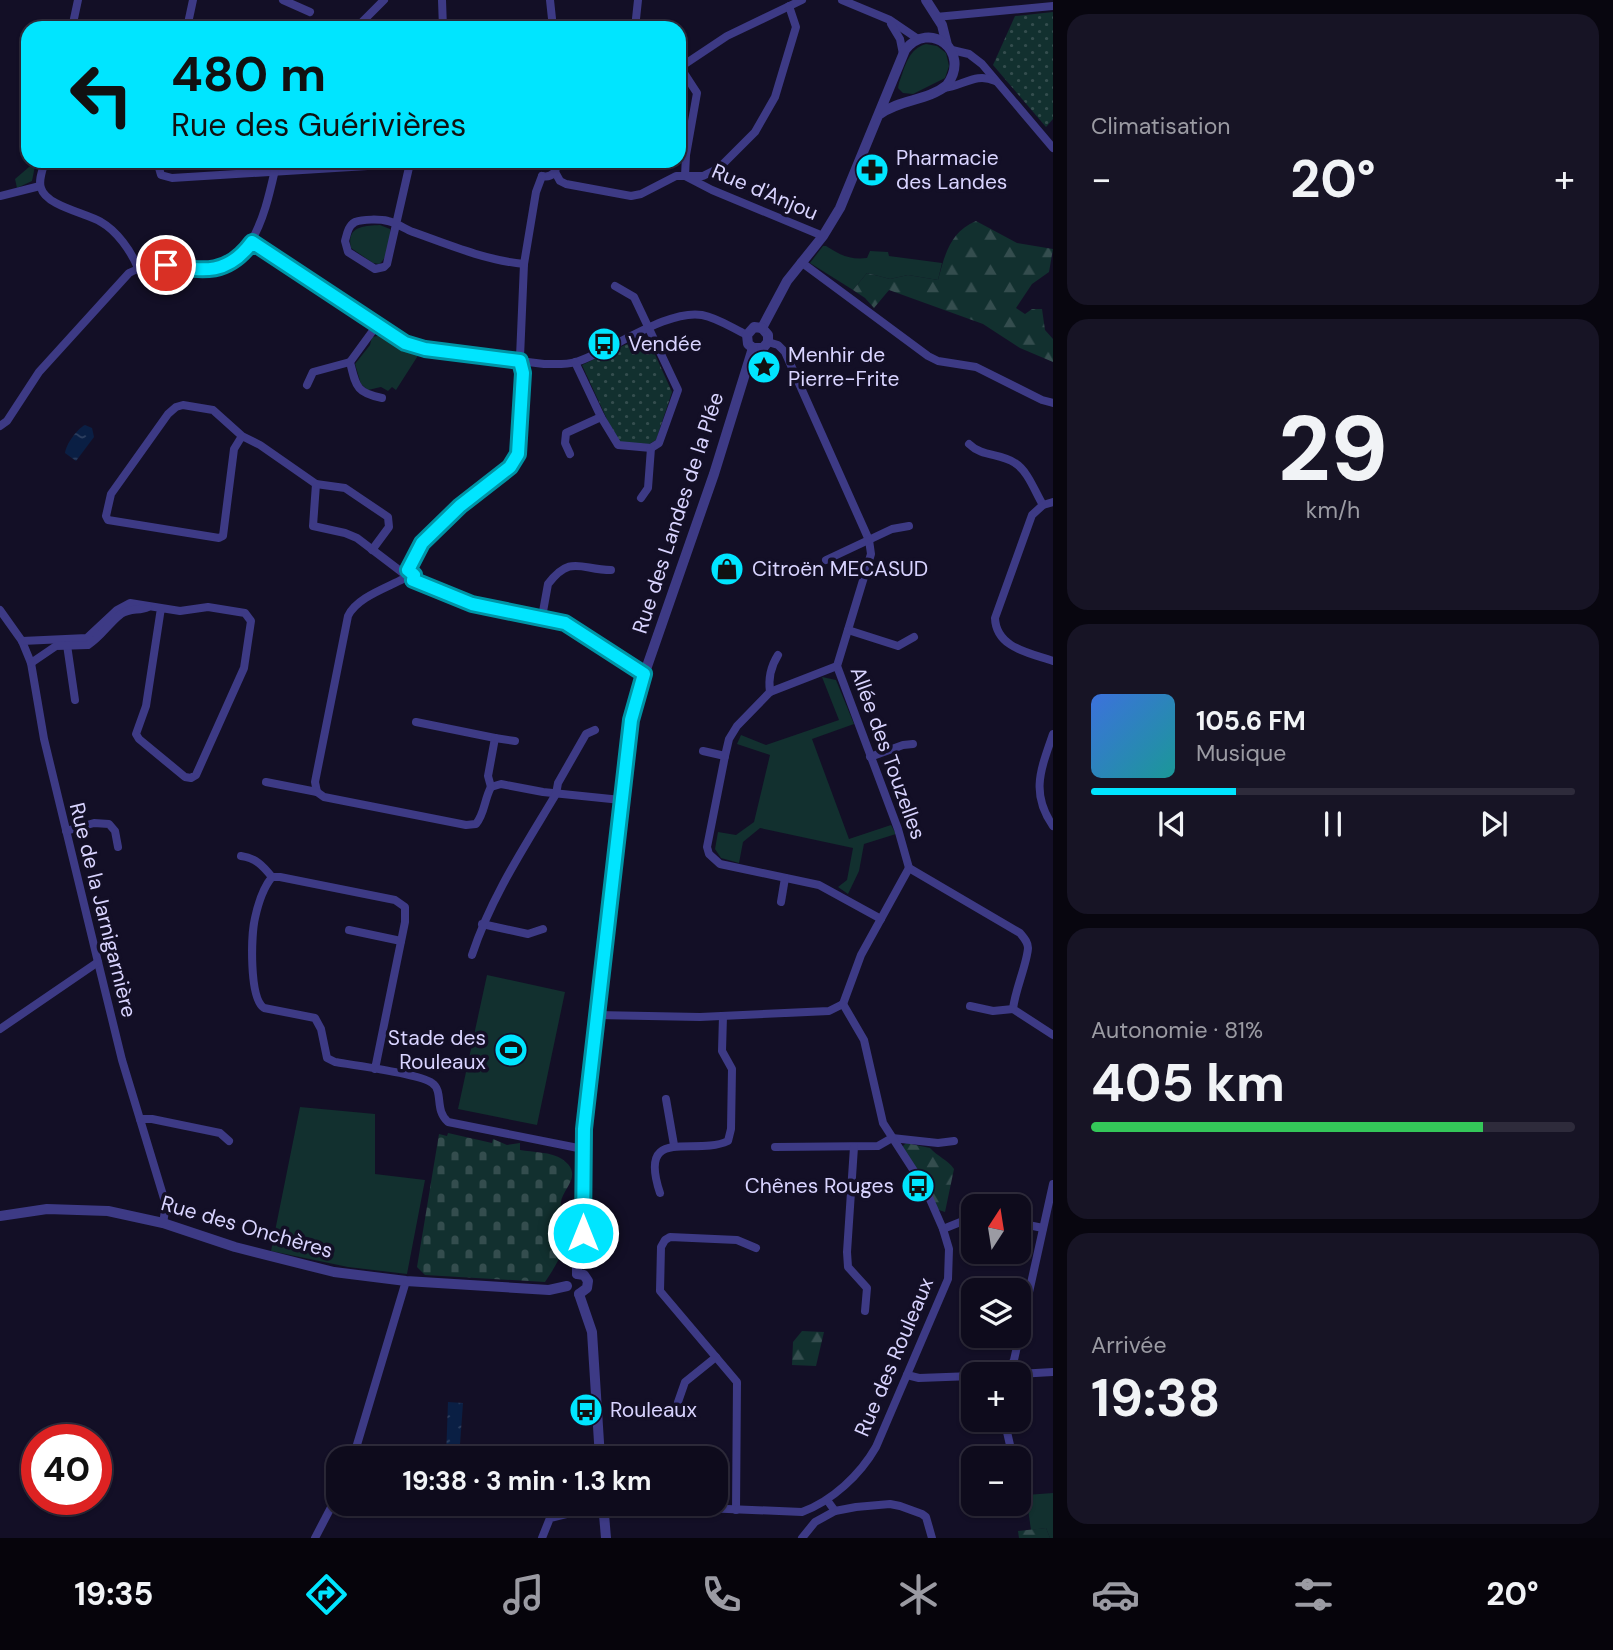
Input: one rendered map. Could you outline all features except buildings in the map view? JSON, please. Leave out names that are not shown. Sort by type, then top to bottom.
[{"type":"street","points":[[74,21],[78,0]]},
{"type":"street","points":[[188,21],[193,0]]},
{"type":"street","points":[[283,0],[310,12]]},
{"type":"street","points":[[363,21],[384,0]]},
{"type":"street","points":[[442,0],[443,21]]},
{"type":"street","points":[[550,0],[553,21]]},
{"type":"street","points":[[636,21],[638,0]]},
{"type":"street","points":[[686,63],[737,31],[802,0]]},
{"type":"street","points":[[842,0],[896,23],[923,38],[942,40],[950,47],[968,54],[982,64],[1053,148]]},
{"type":"street","points":[[926,0],[942,25],[956,67],[944,88]]},
{"type":"street","points":[[555,168],[560,181],[566,184],[623,196],[641,194],[666,179],[703,176],[719,168],[745,144],[763,120],[775,97],[796,25],[789,6]]},
{"type":"street","points":[[935,15],[1053,6]]},
{"type":"street","points":[[762,328],[776,299],[840,208],[903,55],[909,45],[923,38],[934,24],[935,15]]},
{"type":"street","points":[[884,18],[897,32],[903,55]]},
{"type":"street","points":[[968,54],[973,66],[970,80]]},
{"type":"street","name":"Rue d'Anjou","points":[[686,76],[697,93],[686,155]]},
{"type":"street","points":[[880,114],[890,106],[981,76],[995,81]]},
{"type":"street","points":[[890,88],[893,96],[907,101]]},
{"type":"street","points":[[44,168],[40,187],[45,196],[66,208],[104,223],[132,253],[138,268]]},
{"type":"street","points":[[159,168],[161,175],[172,178],[334,168]]},
{"type":"street","points":[[0,426],[7,421],[39,372],[118,282],[138,268],[158,265],[201,271],[211,270],[234,260],[252,242],[275,168]]},
{"type":"street","points":[[409,168],[396,224],[389,259],[387,264],[380,269],[371,267],[348,252],[345,246],[349,228],[359,221],[383,220],[396,224],[482,256],[524,264]]},
{"type":"street","points":[[537,168],[542,176],[548,177],[555,172]]},
{"type":"street","name":"Rue d'Anjou","points":[[685,168],[685,176],[712,190],[822,236]]},
{"type":"street","points":[[317,792],[315,782],[351,608],[405,574],[422,543],[460,506],[510,467],[518,454],[523,373],[520,361],[524,264],[536,192],[542,176]]},
{"type":"street","points":[[0,196],[40,187]]},
{"type":"street","points":[[252,242],[405,343],[425,349],[544,364],[575,362],[682,315],[702,315],[747,335]]},
{"type":"street","points":[[801,262],[928,356],[938,361],[976,367],[1053,403]]},
{"type":"street","points":[[575,362],[601,417],[618,445],[651,448],[659,443],[678,390],[634,297],[615,286]]},
{"type":"street","points":[[307,385],[313,372],[351,362],[377,325]]},
{"type":"street","points":[[754,327],[762,328],[768,335],[768,342],[763,348],[753,348],[746,341],[747,335],[754,327]]},
{"type":"street","points":[[768,342],[778,345],[785,352],[869,540]]},
{"type":"street","name":"Rue des Landes de la Plée","points":[[577,1273],[583,1233],[583,1149],[596,1015],[631,720],[753,348]]},
{"type":"street","points":[[351,362],[356,386],[368,396],[382,398]]},
{"type":"street","points":[[242,436],[234,449],[223,536],[219,538],[108,520],[106,516],[111,494],[167,414],[183,405],[213,410],[242,436],[260,445],[316,484],[345,488],[388,517],[389,527],[372,550]]},
{"type":"street","points":[[570,454],[565,443],[566,433],[601,417]]},
{"type":"street","points":[[970,444],[977,452],[1017,463],[1043,505]]},
{"type":"street","points":[[641,498],[648,488],[651,448]]},
{"type":"street","points":[[316,484],[313,526],[345,533],[405,574],[414,575],[413,580],[472,604],[565,623],[644,674]]},
{"type":"street","points":[[1053,502],[1036,509],[1028,521],[997,607],[995,623],[1004,642],[1053,661]]},
{"type":"street","points":[[826,560],[892,529],[909,526]]},
{"type":"street","name":"Allée des Touzelles","points":[[869,540],[871,554],[837,666],[898,829],[909,867],[1020,933],[1026,940],[1028,949],[1014,993],[1013,1009]]},
{"type":"street","points":[[542,617],[548,584],[570,565],[583,564],[593,570],[611,570]]},
{"type":"street","points":[[22,641],[87,638],[122,606],[136,603],[180,611],[208,607],[245,613],[251,621],[244,668],[196,775],[191,778],[185,777],[136,734],[146,706],[161,608]]},
{"type":"street","points":[[31,663],[56,646],[88,645],[127,611],[144,610],[148,607]]},
{"type":"street","name":"Rue de la Jarnigarnière","points":[[0,610],[22,641],[31,663],[44,739],[98,962],[166,1205],[163,1223]]},
{"type":"street","points":[[848,630],[898,646],[914,637]]},
{"type":"street","points":[[67,645],[75,699]]},
{"type":"street","points":[[770,692],[768,682],[772,663],[778,655]]},
{"type":"street","points":[[837,666],[770,692],[737,726],[724,755],[707,847],[709,854],[720,864],[819,885],[881,919]]},
{"type":"street","points":[[416,722],[515,741]]},
{"type":"street","points":[[472,955],[482,924],[496,895],[556,793],[558,783],[586,734],[596,730]]},
{"type":"street","points":[[1053,734],[1041,765],[1039,781],[1044,811],[1053,826]]},
{"type":"street","points":[[491,787],[488,776],[495,738]]},
{"type":"street","points":[[870,757],[913,744]]},
{"type":"street","points":[[703,751],[724,755]]},
{"type":"street","points":[[266,782],[317,792],[324,797],[466,825],[476,824],[483,815],[486,795],[491,787],[501,784],[621,800]]},
{"type":"street","points":[[66,831],[94,823],[109,824],[115,831],[118,847]]},
{"type":"street","points":[[241,856],[251,857],[272,877],[401,902],[406,913],[375,1069]]},
{"type":"street","points":[[596,1015],[723,1016],[829,1011],[843,1004],[861,955],[909,867]]},
{"type":"street","points":[[272,877],[254,920],[253,979],[255,997],[259,1004],[315,1018],[321,1029],[327,1058],[335,1062],[432,1083],[437,1090],[439,1112],[448,1122],[583,1149]]},
{"type":"street","points":[[781,902],[785,878]]},
{"type":"street","points":[[482,924],[528,934],[543,929]]},
{"type":"street","points":[[349,929],[401,941]]},
{"type":"street","points":[[0,1029],[98,962]]},
{"type":"street","name":"Rue des Rouleaux","points":[[728,1510],[802,1512],[827,1500],[867,1461],[948,1279],[949,1249],[943,1229],[925,1188],[883,1123],[864,1040],[843,1004]]},
{"type":"street","points":[[970,1006],[993,1011],[1013,1009],[1053,1035]]},
{"type":"street","points":[[660,1193],[654,1176],[656,1158],[661,1150],[674,1145],[716,1147],[728,1141],[731,1129],[732,1069],[722,1051],[723,1016]]},
{"type":"street","points":[[666,1100],[674,1145]]},
{"type":"street","points":[[140,1119],[220,1133],[229,1141]]},
{"type":"street","points":[[775,1147],[878,1146],[892,1138],[954,1142]]},
{"type":"street","points":[[854,1147],[846,1252],[848,1267],[867,1288],[865,1311]]},
{"type":"street","points":[[1013,1362],[1043,1227],[1050,1211],[1053,1184]]},
{"type":"street","name":"Rue des Onchères","points":[[0,1216],[47,1209],[108,1211],[163,1223],[213,1241],[303,1265],[357,1275],[406,1281],[549,1290],[568,1286]]},
{"type":"street","points":[[943,1229],[961,1222]]},
{"type":"street","points":[[1031,1225],[1043,1227]]},
{"type":"street","points":[[736,1510],[737,1382],[660,1291],[662,1247],[670,1237],[737,1240],[756,1248]]},
{"type":"street","points":[[577,1273],[584,1275],[588,1285],[586,1291],[579,1294],[572,1292],[568,1286],[569,1279],[577,1273]]},
{"type":"street","points":[[357,1446],[406,1281]]},
{"type":"street","points":[[579,1294],[592,1332],[599,1446]]},
{"type":"street","points":[[678,1402],[685,1382],[716,1357]]},
{"type":"street","points":[[1031,1373],[1053,1372]]},
{"type":"street","points":[[907,1375],[919,1378],[961,1376]]},
{"type":"street","points":[[827,1500],[835,1511]]},
{"type":"street","points":[[802,1538],[816,1522],[835,1511],[890,1504],[926,1517],[932,1538]]},
{"type":"street","points":[[315,1538],[326,1516]]},
{"type":"street","name":"Rue des Rouleaux","points":[[542,1538],[550,1518],[558,1516]]},
{"type":"street","points":[[604,1516],[606,1538]]},
{"type":"green space","points":[[1053,12],[1053,119],[1046,127],[993,65],[1015,16]]},
{"type":"green space","points":[[926,44],[937,46],[946,53],[949,66],[945,78],[913,94],[903,93],[898,88],[908,59],[915,50]]},
{"type":"green space","points":[[28,168],[35,168],[32,181],[17,188],[15,179]]},
{"type":"green space","points":[[976,221],[1017,243],[1053,249],[1049,272],[1032,284],[1016,308],[1025,314],[1032,309],[1042,309],[1045,330],[1053,339],[1053,362],[1020,348],[983,324],[889,290],[874,308],[853,290],[867,273],[890,279],[908,275],[938,280],[946,253],[954,238]]},
{"type":"green space","points":[[380,225],[390,229],[390,238],[387,253],[379,264],[373,263],[351,248],[350,241],[354,231]]},
{"type":"green space","points":[[823,246],[855,258],[867,258],[870,251],[888,252],[889,256],[942,263],[938,280],[908,275],[890,279],[867,273],[853,290],[810,263]]},
{"type":"green space","points":[[382,335],[419,354],[396,390],[392,387],[388,391],[381,387],[368,390],[361,384],[355,364],[370,345],[372,337]]},
{"type":"green space","points":[[642,337],[648,339],[672,392],[656,440],[649,444],[618,443],[582,365]]},
{"type":"green space","points":[[822,677],[836,680],[854,724],[812,739],[849,839],[891,825],[896,834],[864,844],[859,871],[848,894],[838,887],[847,880],[853,848],[760,828],[743,842],[739,863],[721,858],[715,849],[718,832],[736,835],[754,822],[770,755],[737,744],[741,735],[766,745],[839,720]]},
{"type":"green space","name":"Stade des Rouleaux","points":[[487,975],[565,992],[537,1125],[458,1109]]},
{"type":"green space","points":[[300,1107],[375,1114],[375,1174],[425,1180],[407,1274],[348,1267],[271,1251]]},
{"type":"green space","points":[[448,1133],[492,1143],[493,1139],[507,1145],[520,1143],[520,1150],[553,1155],[569,1165],[572,1176],[561,1205],[566,1223],[566,1239],[558,1261],[545,1282],[425,1275],[417,1267],[439,1134],[447,1136]]},
{"type":"green space","points":[[906,1143],[930,1148],[954,1169],[945,1212],[936,1209],[902,1147]]},
{"type":"green space","points":[[802,1331],[824,1332],[816,1366],[792,1365],[793,1342]]},
{"type":"green space","points":[[1053,1493],[1053,1538],[1050,1538],[1046,1528],[1031,1530],[1031,1495]]},
{"type":"green space","points":[[1046,1528],[1050,1538],[1019,1538],[1018,1531]]},
{"type":"water","points":[[85,425],[92,428],[94,437],[76,461],[65,453],[66,449],[75,433]]},
{"type":"water","points":[[448,1402],[463,1403],[460,1446],[446,1446]]},
{"type":"place","name":"Pharmacie des Landes","points":[[872,170]]},
{"type":"place","name":"Vendée","points":[[604,344]]},
{"type":"place","name":"Menhir de Pierre-Frite","points":[[764,367]]},
{"type":"place","name":"Citroën MECASUD","points":[[727,569]]},
{"type":"place","name":"Stade des Rouleaux","points":[[511,1050]]},
{"type":"place","name":"Chênes Rouges","points":[[918,1186]]},
{"type":"place","name":"Rouleaux","points":[[586,1410]]},
{"type":"route","points":[[166,265],[187,270],[211,270],[234,260],[252,242],[405,343],[425,349],[520,361],[523,373],[518,454],[510,467],[460,506],[422,543],[408,570],[414,575],[413,580],[459,600],[565,623],[644,674],[636,698],[626,753],[596,1015],[583,1143],[583,1233]]}]
